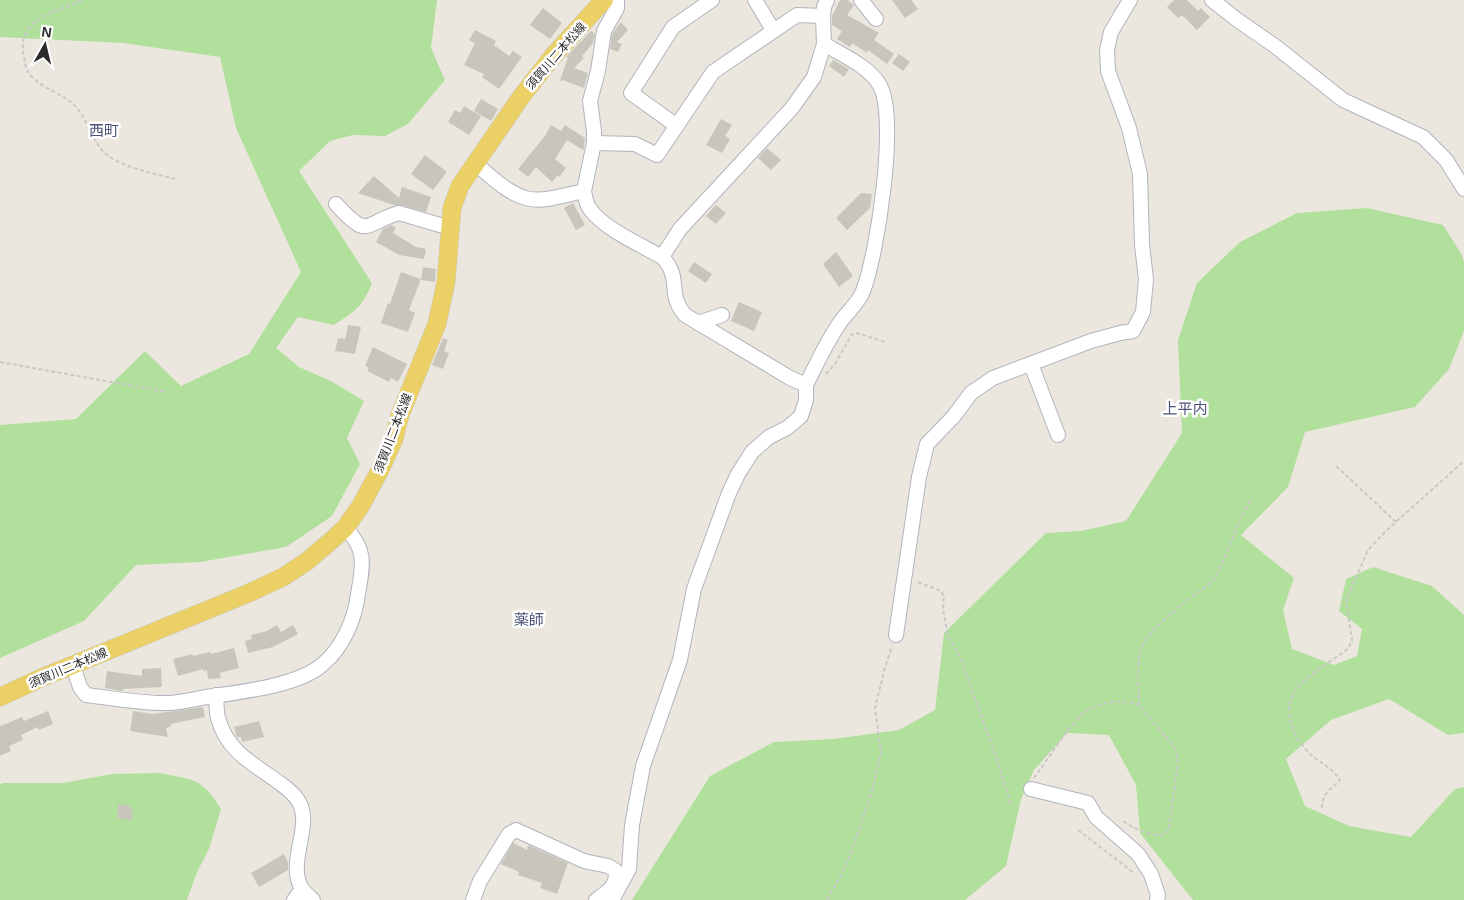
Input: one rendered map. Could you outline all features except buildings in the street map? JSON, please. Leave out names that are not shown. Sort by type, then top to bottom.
[{"type":"main road","name":"須賀川二本松線","points":[[2,694],[249,593],[283,577],[306,562],[344,528],[360,507],[394,439],[400,416],[437,324],[446,282],[454,200],[460,186],[521,97],[554,56],[604,0]]},
{"type":"street","points":[[617,0],[617,8],[604,30],[598,71],[590,101],[594,143],[584,191],[589,208],[612,228],[662,257],[670,265],[674,276],[674,296],[678,308],[685,315],[790,378],[806,385]]},
{"type":"street","points":[[755,0],[773,30]]},
{"type":"street","points":[[662,257],[680,229],[792,108],[814,78],[824,44],[823,16],[827,0]]},
{"type":"street","points":[[861,0],[876,19]]},
{"type":"street","points":[[896,635],[919,477],[927,444],[954,416],[971,393],[993,378],[1091,341],[1133,331],[1143,312],[1146,278],[1142,245],[1140,174],[1129,128],[1108,71],[1106,50],[1111,32],[1130,0]]},
{"type":"street","points":[[1212,0],[1275,46],[1343,100],[1423,137],[1446,160],[1464,189]]},
{"type":"street","points":[[677,126],[631,94],[673,27],[701,2]]},
{"type":"street","points":[[594,143],[635,144],[657,155],[713,72],[797,15],[823,16]]},
{"type":"street","points":[[612,900],[629,869],[632,825],[643,766],[680,660],[694,589],[729,493],[752,452],[769,436],[787,428],[801,416],[806,400],[806,385],[839,324],[863,293],[871,266],[887,169],[885,105],[879,84],[866,70],[824,44]]},
{"type":"street","points":[[475,164],[503,186],[530,199],[542,199],[584,191]]},
{"type":"street","points":[[336,204],[349,218],[360,226],[367,227],[399,213],[450,228]]},
{"type":"street","points":[[698,324],[722,315]]},
{"type":"street","points":[[1030,364],[1058,435]]},
{"type":"street","points":[[72,666],[80,687],[86,695],[170,703],[252,690],[282,683],[306,674],[323,665],[338,647],[353,618],[361,574],[362,552],[354,537],[344,528]]},
{"type":"street","points":[[216,695],[218,718],[232,748],[287,789],[298,800],[302,808],[297,869],[302,889],[313,900]]},
{"type":"street","points":[[1031,789],[1088,804],[1096,817],[1138,854],[1151,874],[1158,895],[1157,900]]},
{"type":"street","points":[[473,900],[480,881],[499,850],[509,834],[516,830],[584,861],[608,866],[616,870],[617,879],[611,889],[596,900]]},
{"type":"street","points":[[466,900],[473,873]]},
{"type":"street","points":[[294,900],[302,889]]},
{"type":"path","points":[[82,0],[47,14],[32,23],[25,37],[22,49],[27,72],[38,82],[76,107],[102,151],[127,167],[175,178]]},
{"type":"path","points":[[806,385],[820,383],[835,364],[852,334],[857,333],[885,342]]},
{"type":"path","points":[[0,362],[167,392]]},
{"type":"path","points":[[1322,808],[1322,799],[1340,780],[1336,773],[1308,752],[1294,732],[1290,719],[1290,698],[1299,686],[1348,649],[1352,640],[1346,601],[1368,550],[1464,461]]},
{"type":"path","points":[[1336,466],[1396,522]]},
{"type":"path","points":[[1139,705],[1139,662],[1142,648],[1154,630],[1187,601],[1207,587],[1216,575],[1243,511],[1252,498]]},
{"type":"path","points":[[905,578],[941,591],[944,596],[943,609],[948,636],[961,659],[1011,805]]},
{"type":"path","points":[[827,900],[852,850],[874,788],[881,752],[875,708],[884,671],[896,635]]},
{"type":"path","points":[[1031,789],[1029,787],[1030,783],[1079,716],[1112,701],[1132,702],[1139,705],[1175,748],[1178,760],[1169,830],[1166,834],[1159,836],[1135,829],[1114,816]]},
{"type":"path","points":[[1078,830],[1136,874]]},
{"type":"green space","points":[[0,0],[437,0],[431,48],[445,80],[408,124],[385,136],[353,135],[330,141],[299,171],[372,283],[361,304],[334,325],[298,317],[276,348],[299,367],[331,381],[364,401],[347,438],[360,464],[332,516],[286,547],[200,562],[136,565],[84,621],[0,658],[0,425],[76,419],[145,351],[181,386],[249,354],[301,272],[236,128],[220,57],[123,43],[0,37]]},
{"type":"green space","points":[[1367,208],[1443,225],[1462,255],[1464,263],[1464,331],[1449,369],[1415,407],[1305,432],[1288,487],[1241,535],[1294,578],[1283,610],[1292,649],[1334,665],[1357,656],[1362,629],[1339,611],[1346,579],[1373,567],[1432,586],[1464,615],[1464,733],[1448,735],[1389,699],[1331,720],[1286,759],[1305,806],[1349,826],[1411,837],[1455,789],[1464,787],[1464,900],[1193,900],[1140,833],[1136,785],[1109,735],[1067,733],[1034,770],[1021,799],[1006,866],[965,900],[632,900],[710,776],[774,742],[834,739],[899,730],[935,710],[944,633],[1046,533],[1081,531],[1126,521],[1182,433],[1178,340],[1197,283],[1240,242],[1297,213]]},
{"type":"green space","points":[[159,773],[189,779],[202,785],[221,809],[209,849],[197,872],[187,900],[0,900],[0,785],[3,783],[63,783],[112,774]]},
{"type":"district","name":"西町","points":[[104,131]]},
{"type":"district","name":"上平内","points":[[1185,409]]},
{"type":"district","name":"薬師","points":[[529,620]]}]
